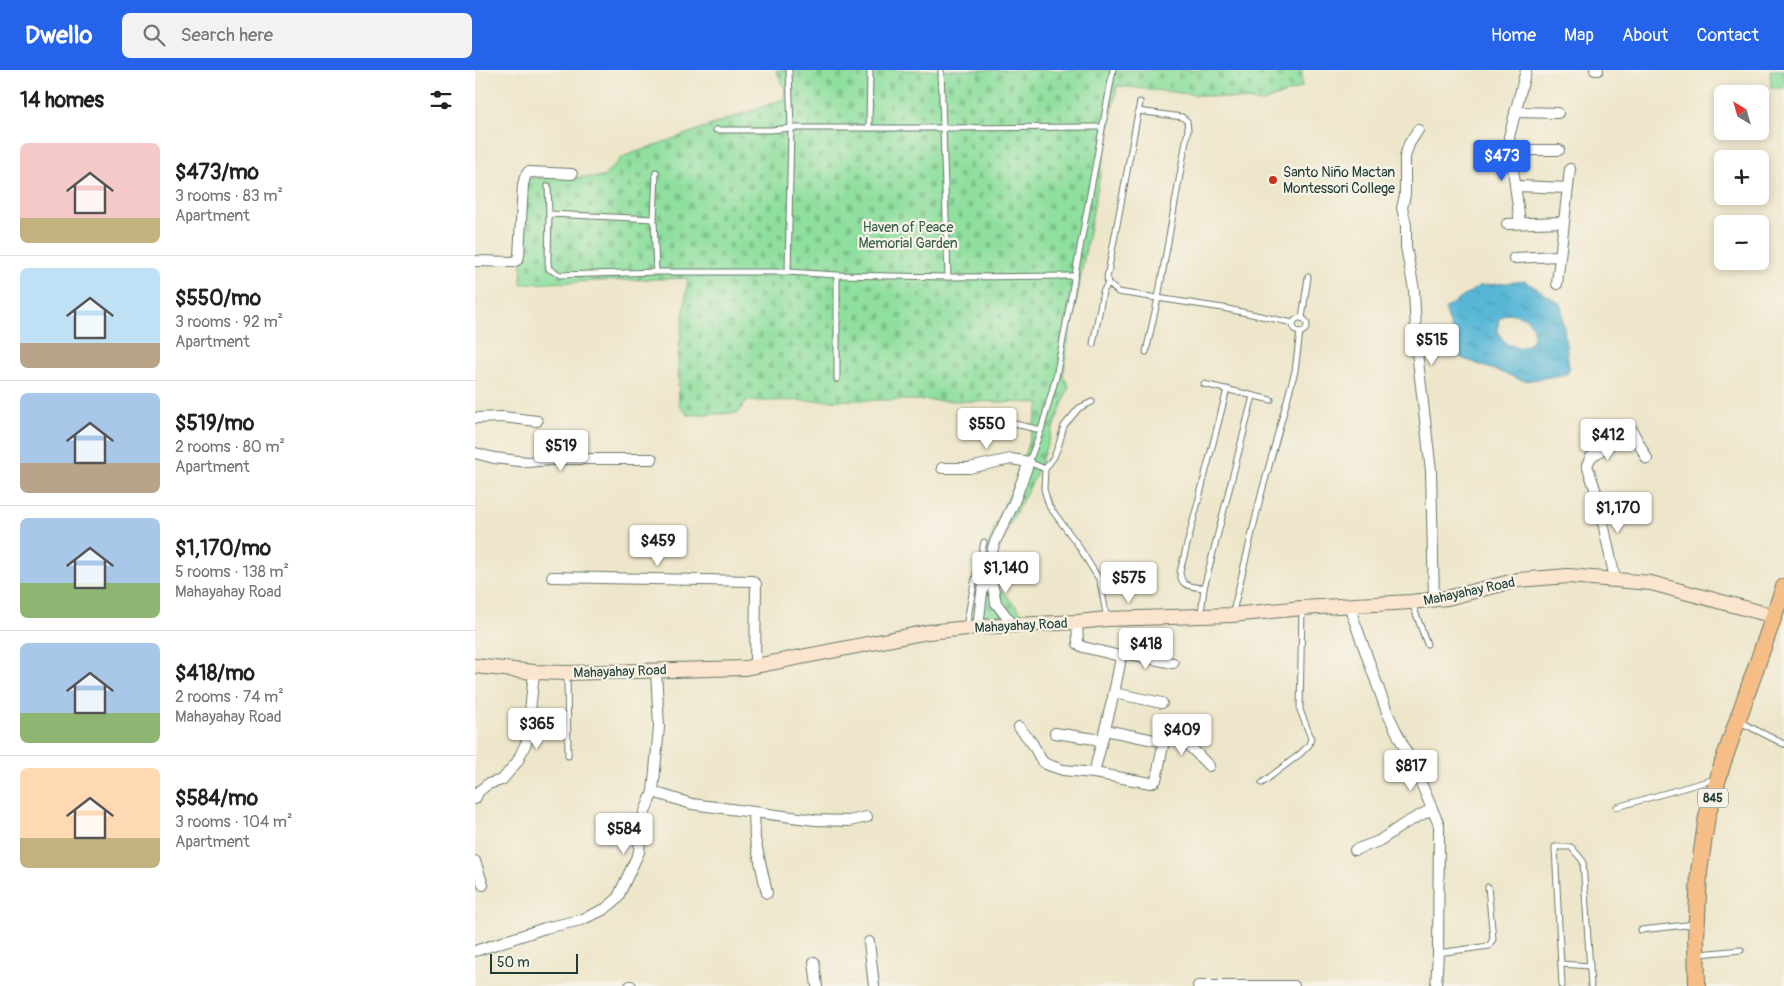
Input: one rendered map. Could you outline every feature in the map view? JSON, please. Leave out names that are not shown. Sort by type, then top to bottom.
[{"type":"main road","name":"845","points":[[1697,986],[1699,872],[1707,816],[1737,720],[1777,619],[1784,587]]},
{"type":"street","points":[[1520,223],[1509,137],[1526,70]]},
{"type":"street","points":[[1515,112],[1558,113]]},
{"type":"street","points":[[1418,130],[1409,144],[1405,157],[1405,195],[1402,208],[1406,225],[1406,247],[1414,290],[1417,352],[1431,471],[1434,599]]},
{"type":"street","points":[[1511,150],[1559,150]]},
{"type":"street","points":[[1557,284],[1570,169]]},
{"type":"street","points":[[475,261],[513,262],[517,260],[519,256],[523,186],[525,177],[529,172],[572,174]]},
{"type":"street","points":[[1515,186],[1568,188]]},
{"type":"street","points":[[1507,224],[1564,222]]},
{"type":"street","points":[[1514,258],[1560,256]]},
{"type":"street","points":[[475,418],[503,417],[537,421]]},
{"type":"street","points":[[1615,579],[1597,495],[1587,465],[1591,457],[1632,430],[1647,458]]},
{"type":"street","points":[[475,453],[494,458],[528,462],[560,459],[651,459]]},
{"type":"street","points":[[942,468],[969,468],[1011,458],[1029,462],[1013,505],[994,544],[972,627]]},
{"type":"street","points":[[989,566],[996,603],[1013,625]]},
{"type":"street","name":"Mahayahay Road","points":[[475,666],[534,672],[755,667],[928,632],[972,627],[1107,619],[1201,617],[1302,608],[1411,602],[1434,599],[1518,580],[1568,576],[1651,583],[1777,619]]},
{"type":"street","points":[[552,577],[752,581],[755,584],[755,667]]},
{"type":"street","points":[[1349,606],[1387,712],[1439,826],[1439,953],[1436,986]]},
{"type":"street","points":[[1077,622],[1080,646],[1119,656],[1129,654],[1173,663]]},
{"type":"street","points":[[1094,773],[1114,693],[1120,663],[1119,656]]},
{"type":"street","points":[[475,951],[545,928],[581,920],[612,904],[617,898],[639,852],[642,819],[653,792],[659,727],[656,670]]},
{"type":"street","points":[[475,799],[479,791],[488,784],[502,780],[521,755],[527,741],[530,726],[534,672]]},
{"type":"street","points":[[1114,693],[1162,703]]},
{"type":"street","points":[[1019,726],[1032,743],[1042,761],[1063,770],[1094,773],[1151,783],[1156,780],[1166,731],[1172,728],[1209,766]]},
{"type":"street","points":[[1055,733],[1104,735],[1164,742]]},
{"type":"street","points":[[653,792],[691,804],[839,822],[867,816]]},
{"type":"street","points":[[1355,850],[1379,841],[1404,824],[1432,809]]},
{"type":"street","points":[[754,812],[755,839],[767,893]]},
{"type":"street","points":[[475,861],[483,885]]},
{"type":"street","points":[[869,942],[874,986]]},
{"type":"street","points":[[814,962],[817,986]]},
{"type":"street","points":[[1199,986],[1294,986]]},
{"type":"lane","points":[[788,272],[791,128],[789,70]]},
{"type":"lane","points":[[869,128],[870,70]]},
{"type":"lane","points":[[941,70],[948,277]]},
{"type":"lane","points":[[1045,469],[1029,462],[1041,430],[1056,377],[1113,70]]},
{"type":"lane","points":[[1093,344],[1103,292],[1108,283],[1107,278],[1140,102]]},
{"type":"lane","points":[[1138,111],[1182,117],[1187,122],[1188,130],[1147,352]]},
{"type":"lane","points":[[716,130],[1101,127]]},
{"type":"lane","points":[[656,172],[654,218],[656,272]]},
{"type":"lane","points":[[548,186],[548,262],[549,269],[560,275],[656,272],[788,272],[948,277],[1074,276]]},
{"type":"lane","points":[[549,214],[654,218]]},
{"type":"lane","points":[[837,275],[837,379]]},
{"type":"lane","points":[[1302,318],[1308,277]]},
{"type":"lane","points":[[1108,283],[1118,292],[1223,308],[1293,323]]},
{"type":"lane","points":[[1293,323],[1296,319],[1302,318],[1307,321],[1307,327],[1300,332]]},
{"type":"lane","points":[[1293,323],[1293,328],[1300,332]]},
{"type":"lane","points":[[1232,615],[1261,495],[1295,371],[1300,332]]},
{"type":"lane","points":[[1205,384],[1271,400]]},
{"type":"lane","points":[[1204,588],[1189,586],[1183,583],[1180,579],[1180,572],[1227,389]]},
{"type":"lane","points":[[1201,617],[1204,588],[1253,396]]},
{"type":"lane","points":[[1091,402],[1079,408],[1064,426],[1056,451],[1045,469],[1044,489],[1049,506],[1100,581],[1107,619]]},
{"type":"lane","points":[[983,423],[1015,424],[1041,430]]},
{"type":"lane","points":[[972,627],[974,583],[984,542]]},
{"type":"lane","points":[[1411,602],[1427,644]]},
{"type":"lane","points":[[1262,782],[1301,754],[1309,745],[1311,738],[1300,710],[1302,608]]},
{"type":"lane","points":[[567,672],[568,756]]},
{"type":"lane","points":[[1737,720],[1784,744]]},
{"type":"lane","points":[[1617,807],[1718,778]]},
{"type":"lane","points":[[1562,986],[1555,847],[1571,847],[1583,861],[1591,986]]},
{"type":"lane","points":[[1439,953],[1489,946],[1493,939],[1488,887]]},
{"type":"lane","points":[[1641,930],[1697,924]]},
{"type":"lane","points":[[1697,955],[1741,950]]},
{"type":"lane","points":[[1561,964],[1590,966]]},
{"type":"green space","name":"Haven of Peace Memorial Garden","points":[[776,70],[1302,70],[1302,87],[1263,102],[1117,86],[1067,348],[1063,376],[1069,386],[1035,477],[994,554],[999,588],[1026,617],[972,621],[981,567],[994,529],[1019,474],[1040,403],[911,400],[746,401],[738,413],[688,415],[679,406],[678,357],[688,278],[521,284],[522,260],[525,260],[527,178],[603,177],[622,157],[784,99],[786,91]]},
{"type":"green space","points":[[1770,70],[1784,70],[1784,88],[1771,88]]},
{"type":"water","points":[[1525,281],[1561,304],[1569,369],[1567,374],[1525,381],[1461,358],[1445,309],[1479,286]],"holes":[[[1508,313],[1524,317],[1531,324],[1533,338],[1527,345],[1518,347],[1506,344],[1497,331],[1499,319]]]},
{"type":"place","name":"Santo Niño Mactan Montessori College","points":[[1273,180]]}]
